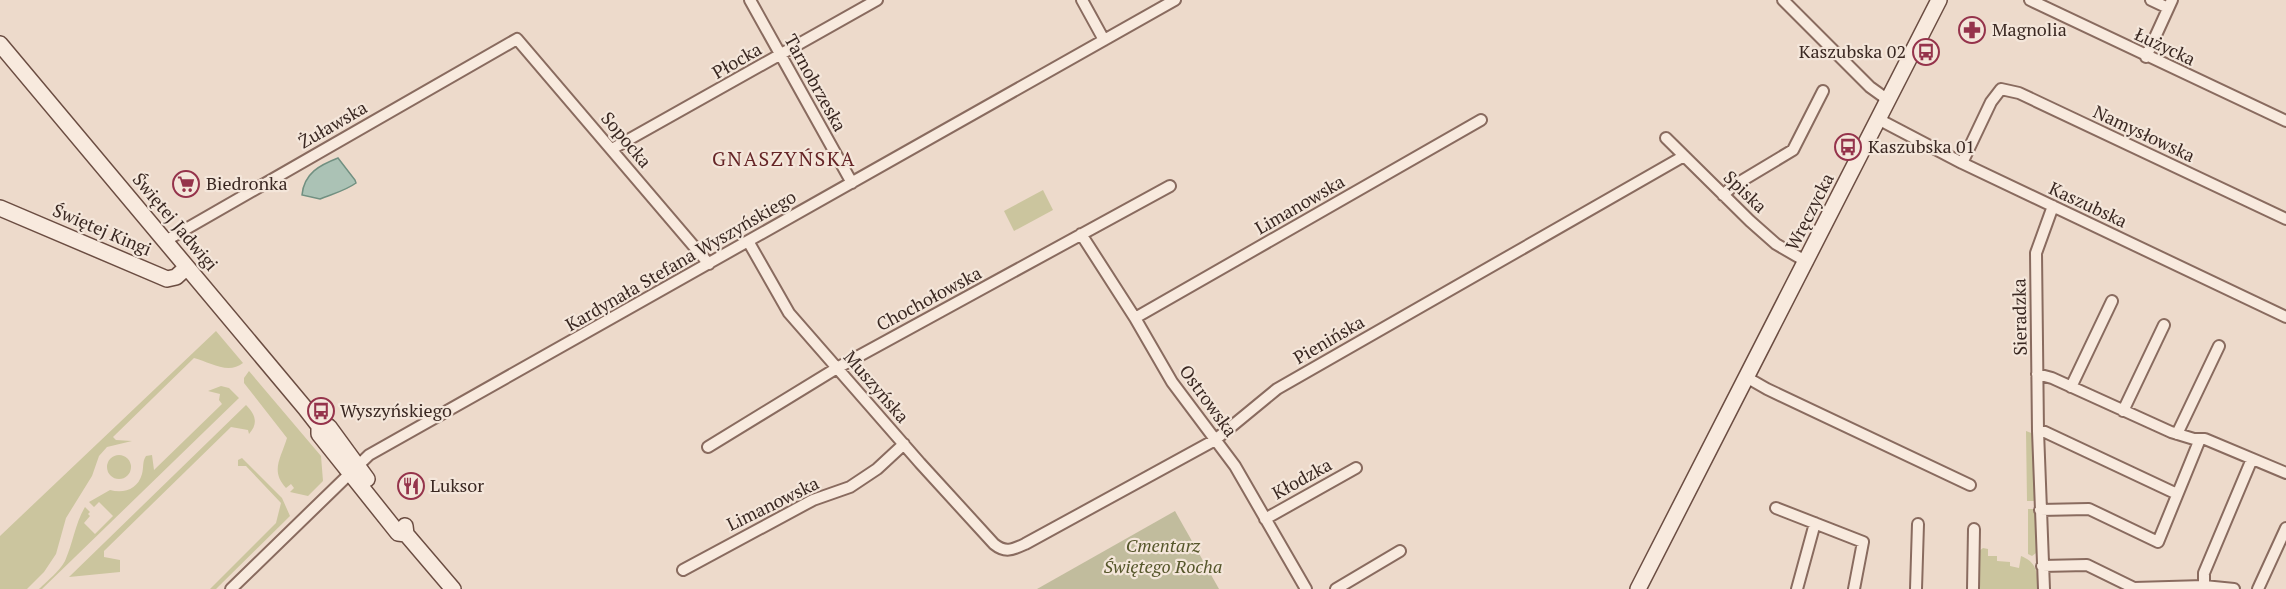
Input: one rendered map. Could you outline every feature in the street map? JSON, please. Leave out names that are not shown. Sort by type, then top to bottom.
[{"type":"main road","name":"Wręczycka","points":[[1638,589],[1939,0]]},
{"type":"main road","name":"Świętej Jadwigi","points":[[0,44],[319,426],[319,434],[353,469],[398,532],[406,534],[453,589]]},
{"type":"main road","name":"Świętej Kingi","points":[[0,208],[167,279],[176,277],[188,267]]},
{"type":"street","name":"Tarnobrzeska","points":[[750,0],[852,183]]},
{"type":"street","name":"Płocka","points":[[612,149],[780,55],[863,3],[877,0]]},
{"type":"street","points":[[1082,0],[1104,40]]},
{"type":"street","name":"Kardynała Stefana Wyszyńskiego","points":[[231,589],[369,455],[1175,0]]},
{"type":"street","points":[[1783,0],[1870,87],[1888,100]]},
{"type":"street","name":"Łużycka","points":[[2030,0],[2146,57],[2286,121]]},
{"type":"street","points":[[2146,57],[2170,4],[2151,0]]},
{"type":"street","name":"Sopocka","points":[[517,39],[709,264]]},
{"type":"street","name":"Żuławska","points":[[165,241],[517,39]]},
{"type":"street","name":"Namysłowska","points":[[1962,163],[1991,102],[2001,89],[2019,93],[2286,219]]},
{"type":"street","points":[[1723,195],[1733,186],[1793,150],[1823,91]]},
{"type":"street","name":"Limanowska","points":[[1135,318],[1481,120]]},
{"type":"street","name":"Kaszubska","points":[[1878,120],[1962,163],[2286,317]]},
{"type":"street","name":"Spiska","points":[[1666,138],[1776,244],[1807,262]]},
{"type":"street","name":"Pienińska","points":[[994,544],[1008,551],[1024,544],[1215,440],[1277,389],[1684,156]]},
{"type":"street","name":"Chochołowska","points":[[708,447],[837,369],[1170,186]]},
{"type":"street","name":"Sieradzka","points":[[2044,589],[2038,431],[2036,253],[2053,206]]},
{"type":"street","name":"Ostrowska","points":[[1081,234],[1135,318],[1172,382],[1235,466],[1306,589]]},
{"type":"street","name":"Muszyńska","points":[[748,241],[789,313],[994,544]]},
{"type":"street","points":[[2071,387],[2112,301]]},
{"type":"street","points":[[2123,411],[2164,325]]},
{"type":"street","points":[[2177,434],[2219,346]]},
{"type":"street","points":[[2037,374],[2177,434],[2200,439],[2286,473]]},
{"type":"street","points":[[1746,377],[1970,485]]},
{"type":"street","points":[[2038,431],[2045,432],[2177,494]]},
{"type":"street","points":[[2040,510],[2089,509],[2158,542],[2200,439]]},
{"type":"street","name":"Limanowska","points":[[683,570],[813,500],[850,488],[877,469],[904,444]]},
{"type":"street","points":[[2204,586],[2204,573],[2252,459]]},
{"type":"street","name":"Kłodzka","points":[[1266,519],[1356,468]]},
{"type":"street","points":[[1776,508],[1863,542],[1854,589]]},
{"type":"street","points":[[1797,589],[1815,523]]},
{"type":"street","points":[[1916,589],[1918,524]]},
{"type":"street","points":[[1973,589],[1974,529]]},
{"type":"street","points":[[2258,589],[2285,531]]},
{"type":"street","points":[[1336,589],[1400,551]]},
{"type":"street","points":[[2042,566],[2087,565],[2134,588],[2204,586],[2234,589]]},
{"type":"shaded area","points":[[338,158],[356,183],[320,199],[302,195],[303,187],[310,175],[319,167]]},
{"type":"shaded area","points":[[1043,190],[1053,210],[1014,231],[1004,211]]},
{"type":"shaded area","points":[[216,331],[243,363],[225,368],[194,358],[113,437],[116,440],[132,441],[107,447],[99,456],[92,476],[66,518],[56,554],[44,572],[27,589],[0,589],[0,536]]},
{"type":"shaded area","points":[[249,371],[321,456],[323,481],[308,496],[290,492],[294,488],[291,484],[286,488],[281,482],[278,464],[287,438],[244,383],[244,378]]},
{"type":"shaded area","points":[[221,386],[229,388],[239,398],[42,589],[39,589],[65,561],[85,507],[90,512],[88,514],[90,516],[84,523],[95,534],[113,516],[99,502],[94,507],[89,502],[110,490],[125,491],[134,487],[140,479],[146,456],[152,455],[154,470],[222,404],[219,400],[220,394],[208,391]]},
{"type":"shaded area","points":[[246,405],[255,419],[249,434],[248,430],[231,427],[104,551],[104,557],[120,560],[120,572],[69,577]]},
{"type":"shaded area","points":[[2026,431],[2034,434],[2035,501],[2027,501]]},
{"type":"shaded area","points":[[119,455],[127,459],[131,467],[127,475],[119,479],[111,475],[107,467],[111,459]]},
{"type":"shaded area","points":[[242,458],[282,498],[290,516],[216,589],[210,589],[276,523],[281,503],[246,466],[238,466],[238,460]]},
{"type":"shaded area","points":[[2028,509],[2035,509],[2036,553],[2032,556],[2028,554]]},
{"type":"shaded area","points":[[1983,548],[1988,549],[1988,556],[1997,556],[1997,561],[2010,562],[2010,566],[2019,568],[2021,556],[2027,559],[2034,565],[2038,589],[1976,589],[1978,552]]},
{"type":"green space","name":"Cmentarz Świętego Rocha","points":[[1175,511],[1219,589],[1037,589]]},
{"type":"place","name":"Magnolia","points":[[1972,30]]},
{"type":"place","name":"Kaszubska 02","points":[[1926,52]]},
{"type":"place","name":"Kaszubska 01","points":[[1848,147]]},
{"type":"place","name":"Biedronka","points":[[186,184]]},
{"type":"place","name":"Wyszyńskiego","points":[[321,411]]},
{"type":"place","name":"Luksor","points":[[411,486]]},
{"type":"district","name":"GNASZYŃSKA","points":[[784,159]]}]
